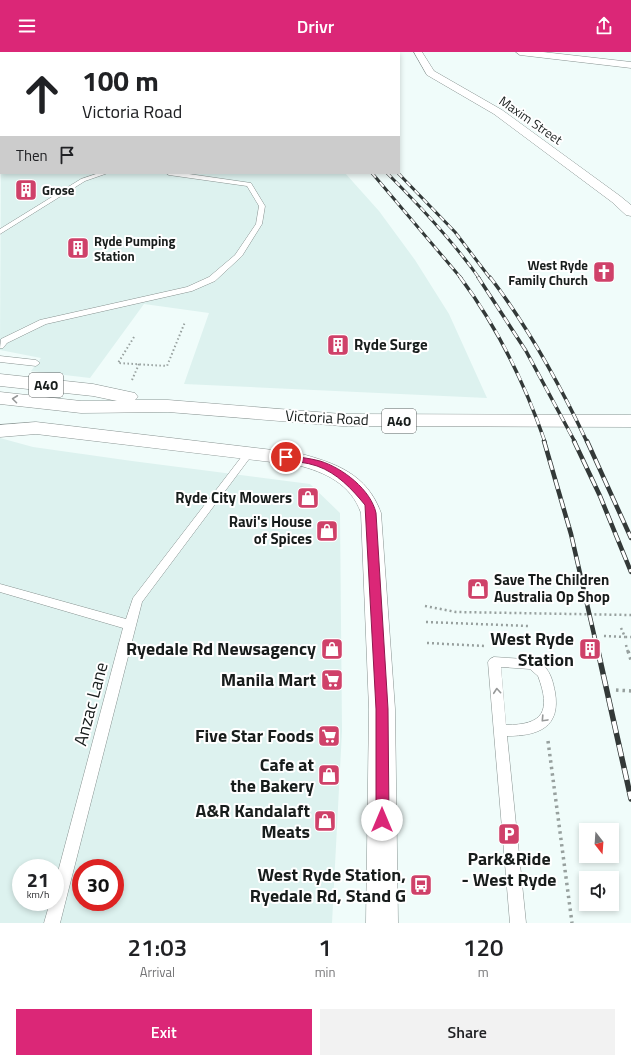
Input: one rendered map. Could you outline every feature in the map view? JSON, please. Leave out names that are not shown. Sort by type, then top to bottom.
[{"type":"highway","name":"Victoria Road","points":[[0,380],[93,390],[168,406]]},
{"type":"highway","name":"Victoria Road","points":[[0,398],[81,407],[168,406],[342,420],[631,421]]},
{"type":"street","name":"Maxim Street","points":[[417,52],[430,73],[498,112],[616,198],[631,212]]},
{"type":"street","points":[[520,52],[631,65]]},
{"type":"street","points":[[0,431],[36,428],[298,459],[318,464],[332,470],[343,477],[364,496],[369,504],[371,513],[382,709],[382,923]]},
{"type":"lane","points":[[0,232],[83,180],[102,174]]},
{"type":"lane","points":[[1,342],[43,322],[189,290],[212,279],[229,266],[238,256],[259,224],[262,206],[249,184],[176,174]]},
{"type":"lane","points":[[0,359],[36,363]]},
{"type":"lane","name":"Anzac Lane","points":[[52,923],[137,601],[250,453]]},
{"type":"lane","points":[[0,588],[130,625]]},
{"type":"lane","points":[[500,730],[514,731],[531,728],[544,722],[550,713],[546,680],[541,670],[532,665],[494,662],[500,730],[518,923]]},
{"type":"path","points":[[134,337],[118,363],[167,366],[185,322]]},
{"type":"path","points":[[132,379],[140,364]]},
{"type":"path","points":[[424,606],[456,612],[631,615]]},
{"type":"path","points":[[426,622],[529,626]]},
{"type":"path","points":[[621,628],[625,636]]},
{"type":"path","points":[[604,636],[631,637]]},
{"type":"path","points":[[626,645],[631,660]]},
{"type":"path","points":[[616,690],[631,691]]},
{"type":"shaded area","points":[[1,174],[346,174],[379,211],[415,260],[449,314],[487,398],[184,384],[209,313],[144,304],[90,378],[31,371],[41,358],[0,350]]},
{"type":"shaded area","points":[[0,438],[33,447],[310,484],[340,513],[342,731],[332,923],[0,923]]},
{"type":"railway","points":[[373,174],[461,278]]},
{"type":"railway","points":[[388,174],[412,198],[458,250],[479,278]]},
{"type":"railway","points":[[399,174],[455,232],[490,278]]},
{"type":"railway","points":[[460,277],[474,296],[509,356],[519,376],[545,442]]},
{"type":"railway","points":[[478,277],[526,351],[575,442]]},
{"type":"railway","points":[[490,277],[543,357],[587,442]]},
{"type":"railway","points":[[544,441],[571,534],[598,652]]},
{"type":"railway","points":[[574,441],[600,496],[631,572]]},
{"type":"railway","points":[[587,441],[631,538]]},
{"type":"railway","points":[[598,651],[631,799]]},
{"type":"place","name":"Grose","points":[[26,190]]},
{"type":"place","name":"Ryde Pumping Station","points":[[78,248]]},
{"type":"place","name":"West Ryde Family Church","points":[[604,272]]},
{"type":"place","name":"Ryde Surge","points":[[338,345]]},
{"type":"place","name":"Ryde City Mowers","points":[[308,498]]},
{"type":"place","name":"Ravi's House of Spices","points":[[327,531]]},
{"type":"place","name":"Save The Children Australia Op Shop","points":[[478,589]]},
{"type":"place","name":"Ryedale Rd Newsagency","points":[[332,649]]},
{"type":"place","name":"West Ryde Station","points":[[590,649]]},
{"type":"place","name":"Manila Mart","points":[[332,680]]},
{"type":"place","name":"Five Star Foods","points":[[329,736]]},
{"type":"place","name":"Cafe at the Bakery","points":[[329,775]]},
{"type":"place","name":"A&R Kandalaft Meats","points":[[325,821]]},
{"type":"place","name":"Park&Ride - West Ryde","points":[[509,834]]},
{"type":"place","name":"West Ryde Station, Ryedale Rd, Stand G","points":[[421,885]]},
{"type":"route","points":[[286,457],[318,464],[332,470],[356,488],[369,504],[371,513],[382,709],[382,820]]}]
